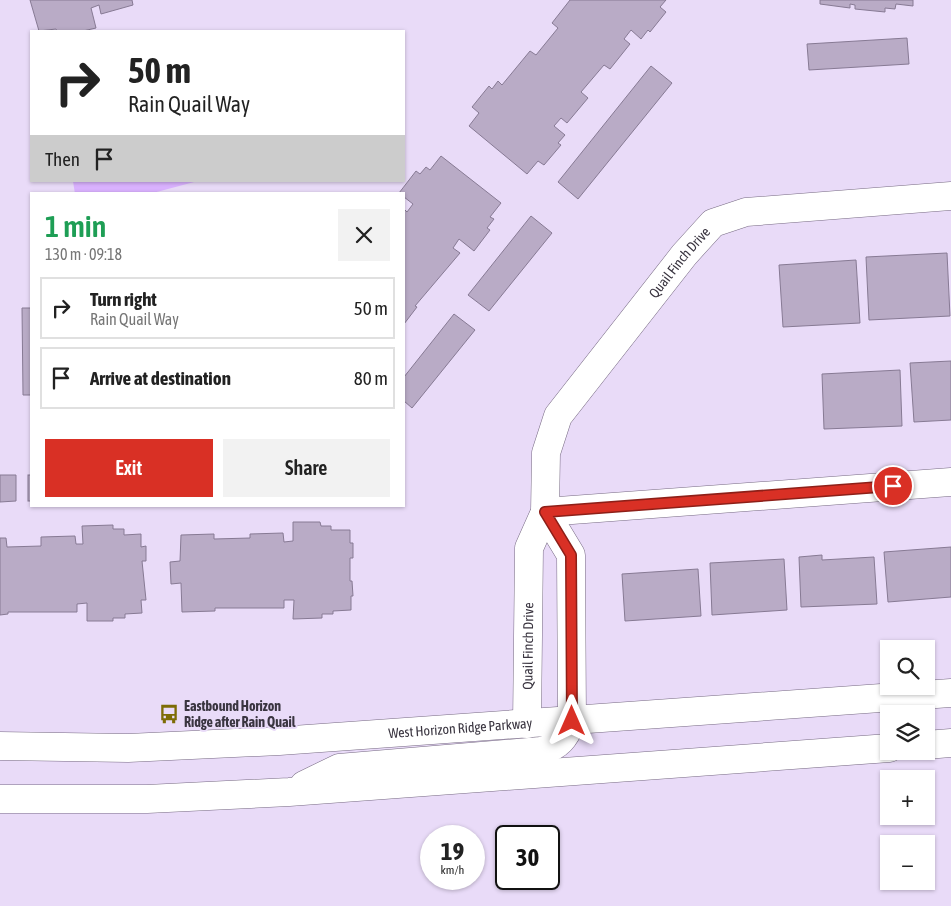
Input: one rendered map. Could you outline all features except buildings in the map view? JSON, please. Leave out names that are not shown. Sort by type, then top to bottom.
[{"type":"main road","name":"Quail Finch Drive","points":[[527,724],[528,548],[545,512],[546,453],[558,416],[684,255],[713,223],[746,212],[951,196]]},
{"type":"main road","points":[[289,792],[339,768],[541,751],[554,747],[565,738],[572,721],[571,555],[545,512],[951,482]]},
{"type":"main road","points":[[528,593],[571,590]]},
{"type":"main road","name":"West Horizon Ridge Parkway","points":[[0,746],[128,748],[278,741],[951,693]]},
{"type":"main road","points":[[935,744],[951,743]]},
{"type":"main road","points":[[0,799],[147,799],[289,792],[880,749]]},
{"type":"shaded area","points":[[73,182],[194,182],[157,192],[75,192]]},
{"type":"place","name":"Eastbound Horizon Ridge after Rain Quail","points":[[169,714]]},
{"type":"route","points":[[572,721],[571,555],[545,512],[893,486]]}]
